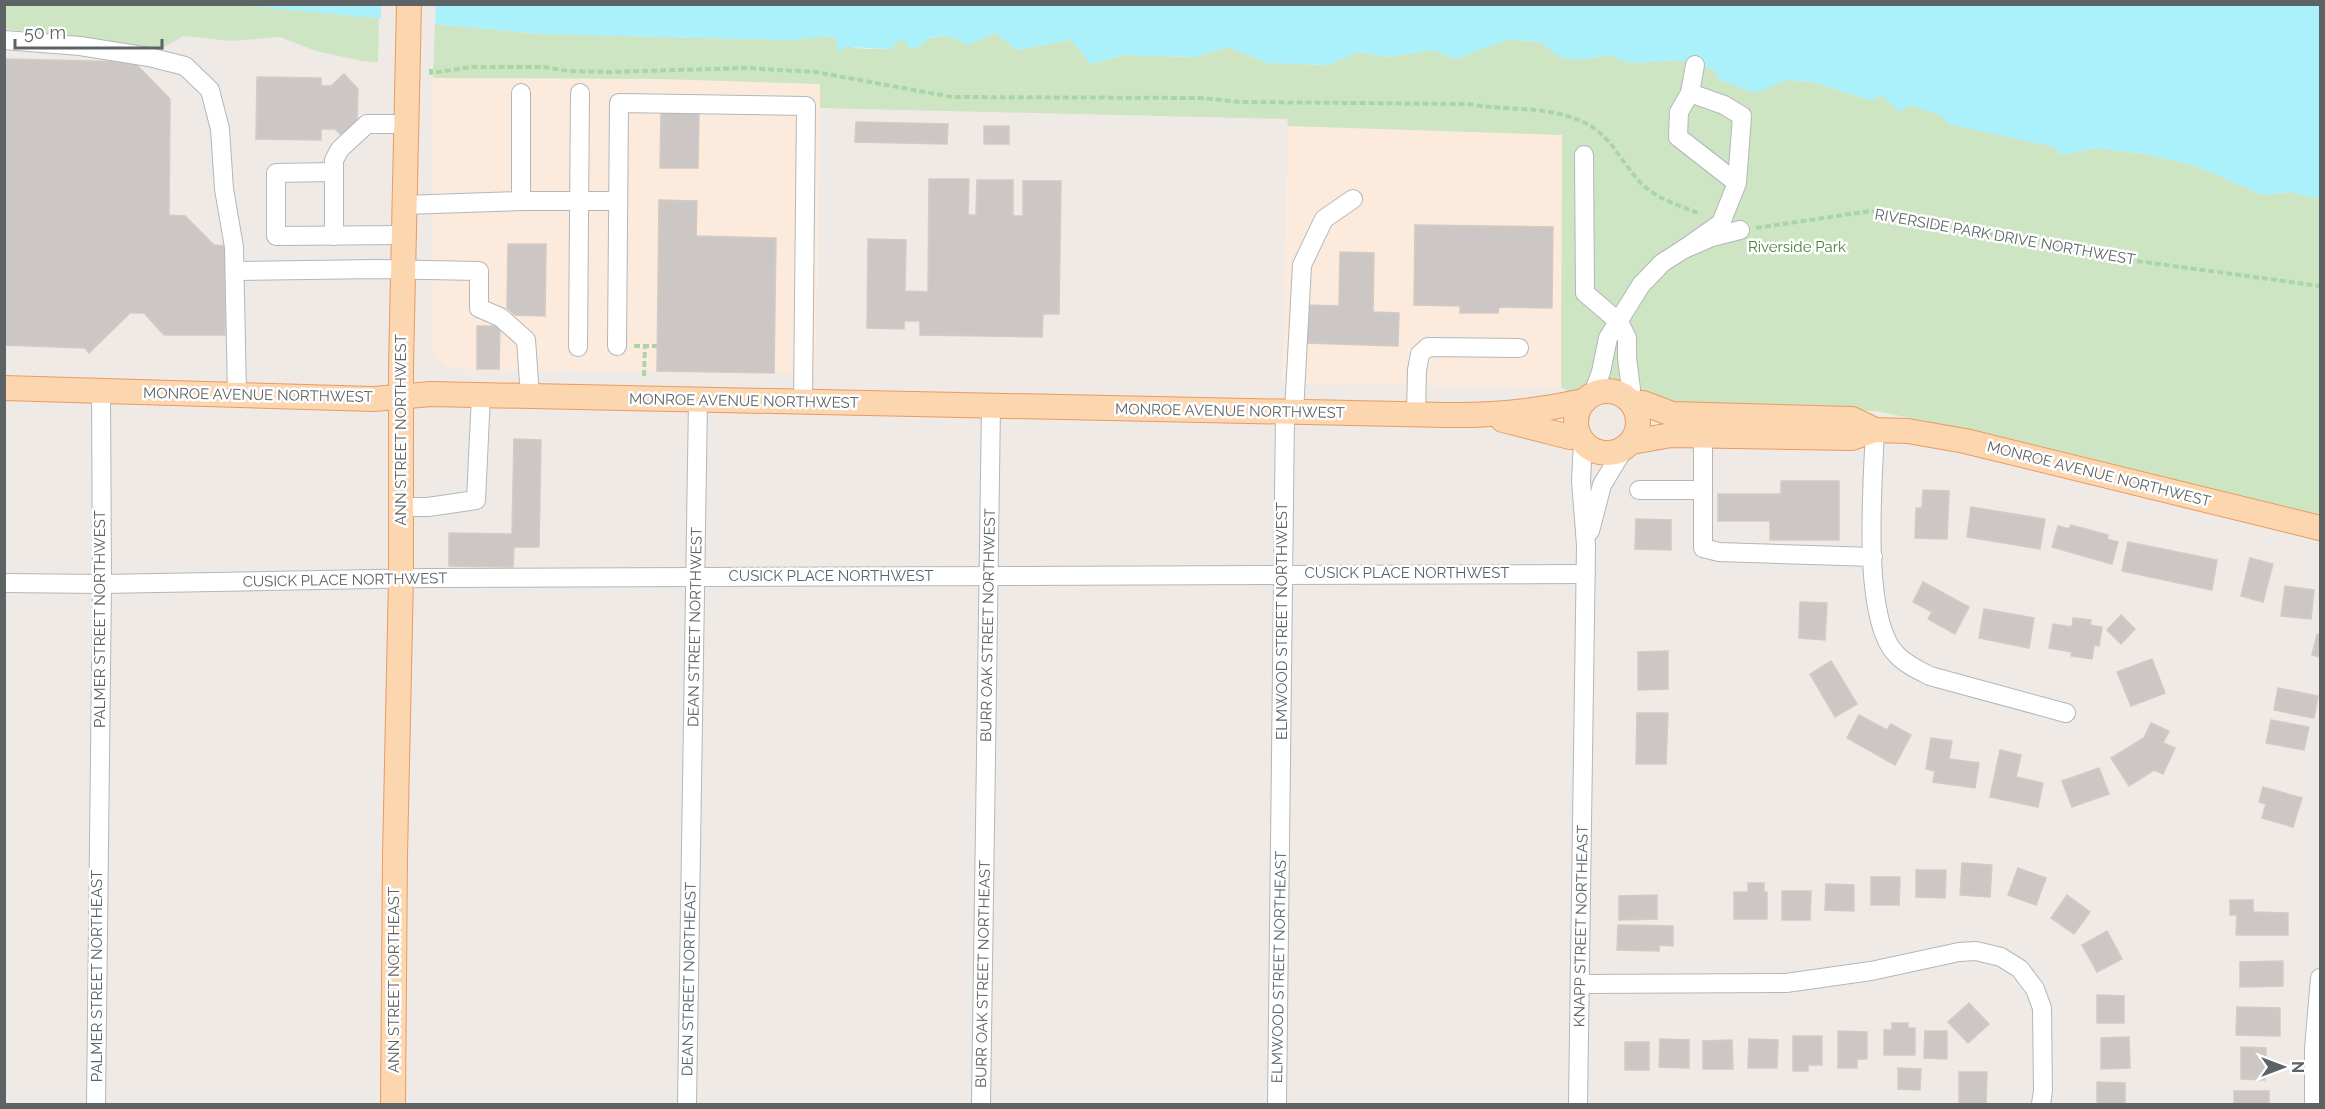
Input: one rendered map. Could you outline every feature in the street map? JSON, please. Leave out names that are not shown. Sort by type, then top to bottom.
[{"type":"main road","name":"ANN STREET NORTHWEST","points":[[395,856],[401,578],[405,124],[409,4]]},
{"type":"main road","name":"MONROE AVENUE NORTHWEST","points":[[4,388],[374,399],[401,396],[481,395],[1483,416],[1546,410],[1589,397]]},
{"type":"main road","points":[[1601,391],[1616,392],[1631,401],[1639,419],[1636,435],[1627,446],[1606,454],[1597,452],[1581,439],[1576,418],[1589,397],[1601,391]]},
{"type":"main road","name":"MONROE AVENUE NORTHWEST","points":[[1631,401],[1703,425]]},
{"type":"main road","name":"MONROE AVENUE NORTHWEST","points":[[1483,416],[1581,439]]},
{"type":"main road","name":"MONROE AVENUE NORTHWEST","points":[[1627,446],[1703,425],[1851,419],[1875,430],[1908,431],[1965,441],[2320,528]]},
{"type":"main road","name":"ANN STREET NORTHEAST","points":[[393,1104],[395,856]]},
{"type":"street","points":[[4,40],[80,46],[149,57],[185,66],[210,90],[220,129],[224,189],[234,247],[237,395]]},
{"type":"street","points":[[1695,65],[1690,93],[1679,112],[1678,137],[1737,183]]},
{"type":"street","points":[[521,93],[521,201]]},
{"type":"street","points":[[578,347],[580,93]]},
{"type":"street","points":[[1589,397],[1601,372],[1608,338],[1641,285],[1662,263],[1720,223],[1737,183],[1742,116],[1724,105],[1690,93]]},
{"type":"street","points":[[617,346],[619,103],[806,106],[802,402]]},
{"type":"street","points":[[334,236],[336,154],[364,126],[405,124]]},
{"type":"street","points":[[1584,154],[1585,293],[1619,322],[1627,338],[1631,401]]},
{"type":"street","points":[[334,172],[276,173],[276,236],[404,235]]},
{"type":"street","name":"ELMWOOD STREET NORTHWEST","points":[[1281,829],[1282,573],[1289,412],[1302,265],[1324,219],[1353,199]]},
{"type":"street","points":[[404,205],[521,201],[618,201]]},
{"type":"street","points":[[1684,249],[1712,237],[1740,230]]},
{"type":"street","points":[[235,271],[403,269],[479,271],[479,308],[500,317],[526,340],[530,396]]},
{"type":"street","points":[[1416,414],[1417,370],[1420,354],[1428,347],[1519,348]]},
{"type":"street","name":"PALMER STREET NORTHWEST","points":[[98,848],[102,584],[101,391]]},
{"type":"street","points":[[401,507],[428,507],[476,500],[481,395]]},
{"type":"street","name":"DEAN STREET NORTHWEST","points":[[692,853],[698,400]]},
{"type":"street","name":"BURR OAK STREET NORTHWEST","points":[[986,843],[991,406]]},
{"type":"street","points":[[1703,425],[1703,548],[1719,552],[1873,557]]},
{"type":"street","points":[[1875,430],[1872,582],[1883,635],[1895,653],[1930,676],[2066,713]]},
{"type":"street","points":[[1581,439],[1581,481],[1586,544]]},
{"type":"street","points":[[1586,544],[1602,485],[1627,446]]},
{"type":"street","points":[[1639,490],[1703,490]]},
{"type":"street","name":"KNAPP STREET NORTHEAST","points":[[1578,1104],[1586,544]]},
{"type":"street","name":"CUSICK PLACE NORTHWEST","points":[[4,583],[102,584],[401,578],[1282,573],[1586,574]]},
{"type":"street","name":"ELMWOOD STREET NORTHEAST","points":[[1277,1104],[1281,829]]},
{"type":"street","name":"BURR OAK STREET NORTHEAST","points":[[981,1104],[986,843]]},
{"type":"street","name":"PALMER STREET NORTHEAST","points":[[96,1104],[98,848]]},
{"type":"street","name":"DEAN STREET NORTHEAST","points":[[687,1104],[692,853]]},
{"type":"street","points":[[1580,984],[1786,983],[1871,971],[1959,952],[1976,951],[2001,957],[2020,969],[2035,989],[2042,1008],[2043,1091],[2041,1104]]},
{"type":"street","points":[[2314,1104],[2314,1049],[2320,978]]},
{"type":"path","points":[[431,73],[472,67],[610,72],[745,68],[816,72],[952,97],[1469,104],[1538,109],[1564,114],[1590,125],[1611,144],[1642,184],[1659,198],[1720,223]]},
{"type":"path","name":"RIVERSIDE PARK DRIVE NORTHWEST","points":[[1740,230],[1871,211],[2100,256],[2320,286]]},
{"type":"path","points":[[644,376],[645,346]]},
{"type":"shaded area","points":[[433,78],[661,79],[820,84],[816,374],[450,369],[433,356]]},
{"type":"shaded area","points":[[1288,126],[1562,135],[1561,387],[1282,384]]},
{"type":"green space","points":[[241,4],[379,18],[378,62],[362,61],[316,51],[280,37],[231,41],[184,36],[158,50],[5,29],[4,5]]},
{"type":"green space","name":"Riverside Park","points":[[435,24],[539,34],[788,40],[834,36],[844,45],[868,49],[891,49],[897,41],[904,39],[926,39],[948,35],[969,45],[995,33],[1017,50],[1071,40],[1092,64],[1124,55],[1196,57],[1227,47],[1268,63],[1328,65],[1358,52],[1387,57],[1432,50],[1455,59],[1510,39],[1542,43],[1559,56],[1580,60],[1608,55],[1630,63],[1678,60],[1713,69],[1754,92],[1787,80],[1817,83],[1872,101],[1882,95],[1943,116],[2054,147],[2062,155],[2097,148],[2144,154],[2196,166],[2263,195],[2290,192],[2320,199],[2320,515],[1963,429],[1876,411],[1678,407],[1645,393],[1614,384],[1603,384],[1569,392],[1561,387],[1562,135],[1288,126],[1287,119],[820,108],[820,84],[661,79],[433,78]]},
{"type":"water","points":[[241,5],[2320,5],[2320,199],[2290,192],[2263,195],[2196,166],[2144,154],[2097,148],[2062,155],[2054,147],[1948,124],[1942,116],[1910,105],[1899,112],[1882,95],[1872,101],[1817,83],[1787,80],[1754,93],[1720,80],[1713,69],[1678,60],[1630,63],[1608,55],[1580,60],[1559,57],[1542,43],[1510,39],[1455,59],[1432,50],[1387,57],[1358,52],[1328,65],[1268,63],[1227,47],[1196,57],[1124,55],[1091,64],[1071,40],[1017,50],[995,33],[969,45],[942,36],[929,39],[917,49],[909,48],[904,39],[897,42],[891,49],[847,47],[841,51],[836,49],[837,42],[834,36],[788,40],[539,34]]},
{"type":"pier","points":[[381,5],[436,5],[435,27],[381,21]]},
{"type":"building","points":[[4,59],[134,62],[170,99],[169,215],[185,216],[214,245],[225,246],[225,335],[164,335],[144,313],[130,313],[89,353],[85,348],[4,345]]},
{"type":"building","points":[[344,74],[358,89],[357,121],[342,136],[335,129],[321,129],[321,140],[256,139],[257,77],[321,78],[321,86],[331,86]]},
{"type":"building","points":[[661,111],[699,111],[698,168],[660,168]]},
{"type":"building","points":[[856,122],[948,124],[947,144],[855,142]]},
{"type":"building","points":[[984,126],[1009,126],[1009,144],[984,144]]},
{"type":"building","points":[[929,179],[969,179],[968,215],[976,215],[977,180],[1013,180],[1013,216],[1023,216],[1023,181],[1061,181],[1059,314],[1043,314],[1042,337],[920,335],[920,321],[904,321],[904,329],[867,328],[868,239],[906,240],[905,291],[928,292]]},
{"type":"building","points":[[659,200],[697,201],[696,236],[776,238],[774,373],[657,371]]},
{"type":"building","points":[[1415,225],[1553,227],[1552,308],[1499,307],[1498,313],[1460,313],[1460,306],[1414,305]]},
{"type":"building","points":[[508,244],[546,244],[545,316],[515,315],[507,308]]},
{"type":"building","points":[[1340,252],[1374,253],[1373,312],[1399,313],[1398,346],[1305,343],[1306,305],[1339,306]]},
{"type":"building","points":[[477,326],[500,326],[499,369],[477,369]]},
{"type":"building","points":[[514,439],[541,440],[539,547],[514,547],[513,567],[449,566],[449,533],[512,534]]},
{"type":"building","points":[[1781,481],[1839,481],[1839,540],[1770,540],[1770,521],[1718,521],[1718,494],[1781,494]]},
{"type":"building","points":[[1923,490],[1949,491],[1947,539],[1915,538],[1916,508],[1922,508]]},
{"type":"building","points":[[1971,507],[2045,519],[2040,549],[1967,537]]},
{"type":"building","points":[[1636,519],[1671,520],[1671,550],[1635,549]]},
{"type":"building","points":[[2071,525],[2108,535],[2107,539],[2118,542],[2112,564],[2052,547],[2058,526],[2069,529]]},
{"type":"building","points":[[2128,542],[2217,560],[2212,590],[2122,571]]},
{"type":"building","points":[[2250,558],[2273,564],[2263,602],[2241,596]]},
{"type":"building","points":[[1923,582],[1969,607],[1955,634],[1928,619],[1932,612],[1913,602]]},
{"type":"building","points":[[2285,586],[2314,590],[2311,619],[2281,616]]},
{"type":"building","points":[[1800,602],[1827,603],[1825,640],[1799,638]]},
{"type":"building","points":[[1984,609],[2034,618],[2029,648],[1979,638]]},
{"type":"building","points":[[2121,615],[2135,629],[2121,644],[2107,630]]},
{"type":"building","points":[[2073,618],[2091,620],[2090,625],[2102,627],[2099,646],[2094,645],[2092,659],[2071,656],[2072,652],[2049,648],[2053,624],[2072,627]]},
{"type":"building","points":[[2317,634],[2320,635],[2320,657],[2312,655]]},
{"type":"building","points":[[1668,651],[1668,689],[1638,690],[1638,652]]},
{"type":"building","points":[[2152,659],[2165,693],[2131,706],[2117,672]]},
{"type":"building","points":[[1831,661],[1857,704],[1835,717],[1810,674]]},
{"type":"building","points":[[2278,688],[2318,696],[2314,718],[2274,710]]},
{"type":"building","points":[[1637,713],[1668,713],[1666,764],[1636,764]]},
{"type":"building","points":[[1859,715],[1887,730],[1891,724],[1911,735],[1895,765],[1847,738]]},
{"type":"building","points":[[2271,720],[2309,727],[2304,750],[2266,743]]},
{"type":"building","points":[[2151,723],[2169,731],[2163,743],[2175,748],[2163,774],[2154,770],[2129,786],[2111,758],[2144,738]]},
{"type":"building","points":[[1931,738],[1952,741],[1949,759],[1979,763],[1975,788],[1933,782],[1935,771],[1926,769]]},
{"type":"building","points":[[2000,750],[2021,755],[2016,777],[2043,783],[2038,807],[1990,797]]},
{"type":"building","points":[[2099,768],[2109,794],[2072,807],[2062,781]]},
{"type":"building","points":[[2263,787],[2302,798],[2293,827],[2262,818],[2266,804],[2259,802]]},
{"type":"building","points":[[1962,863],[1992,865],[1990,897],[1960,895]]},
{"type":"building","points":[[2018,868],[2046,878],[2036,905],[2008,895]]},
{"type":"building","points":[[1916,870],[1946,870],[1945,898],[1916,897]]},
{"type":"building","points":[[1871,877],[1900,877],[1899,905],[1871,905]]},
{"type":"building","points":[[1748,883],[1764,883],[1764,892],[1767,892],[1767,919],[1734,919],[1734,892],[1748,892]]},
{"type":"building","points":[[1826,884],[1854,885],[1854,911],[1825,910]]},
{"type":"building","points":[[1782,891],[1811,891],[1810,920],[1782,920]]},
{"type":"building","points":[[1657,895],[1657,919],[1619,920],[1619,896]]},
{"type":"building","points":[[2067,895],[2090,912],[2074,934],[2051,918]]},
{"type":"building","points":[[2230,900],[2253,900],[2253,912],[2288,913],[2288,935],[2236,935],[2237,915],[2230,915]]},
{"type":"building","points":[[1618,925],[1673,926],[1673,946],[1659,945],[1659,951],[1617,950]]},
{"type":"building","points":[[2107,931],[2122,959],[2097,972],[2082,945]]},
{"type":"building","points":[[2283,961],[2283,986],[2240,987],[2240,962]]},
{"type":"building","points":[[2097,995],[2124,996],[2124,1023],[2097,1023]]},
{"type":"building","points":[[1969,1003],[1989,1024],[1968,1043],[1948,1022]]},
{"type":"building","points":[[2237,1007],[2280,1008],[2280,1036],[2236,1035]]},
{"type":"building","points":[[1892,1023],[1908,1023],[1908,1028],[1915,1028],[1915,1055],[1884,1055],[1884,1030],[1892,1030]]},
{"type":"building","points":[[1838,1031],[1867,1032],[1867,1059],[1857,1059],[1857,1068],[1838,1068]]},
{"type":"building","points":[[1925,1031],[1947,1031],[1947,1059],[1924,1058]]},
{"type":"building","points":[[1793,1036],[1822,1036],[1822,1065],[1808,1065],[1808,1071],[1793,1071]]},
{"type":"building","points":[[2129,1037],[2130,1068],[2101,1069],[2101,1038]]},
{"type":"building","points":[[1660,1039],[1689,1040],[1689,1068],[1659,1067]]},
{"type":"building","points":[[1749,1039],[1778,1040],[1777,1068],[1748,1068]]},
{"type":"building","points":[[1732,1040],[1733,1069],[1703,1069],[1703,1041]]},
{"type":"building","points":[[1625,1042],[1649,1042],[1649,1070],[1625,1070]]},
{"type":"building","points":[[2241,1047],[2266,1048],[2265,1080],[2241,1079]]},
{"type":"building","points":[[1898,1068],[1921,1069],[1920,1090],[1898,1089]]},
{"type":"building","points":[[1959,1072],[1987,1072],[1986,1104],[1959,1104]]},
{"type":"building","points":[[2097,1082],[2125,1083],[2125,1104],[2097,1104]]},
{"type":"building","points":[[2234,1091],[2269,1091],[2269,1104],[2234,1104]]}]
